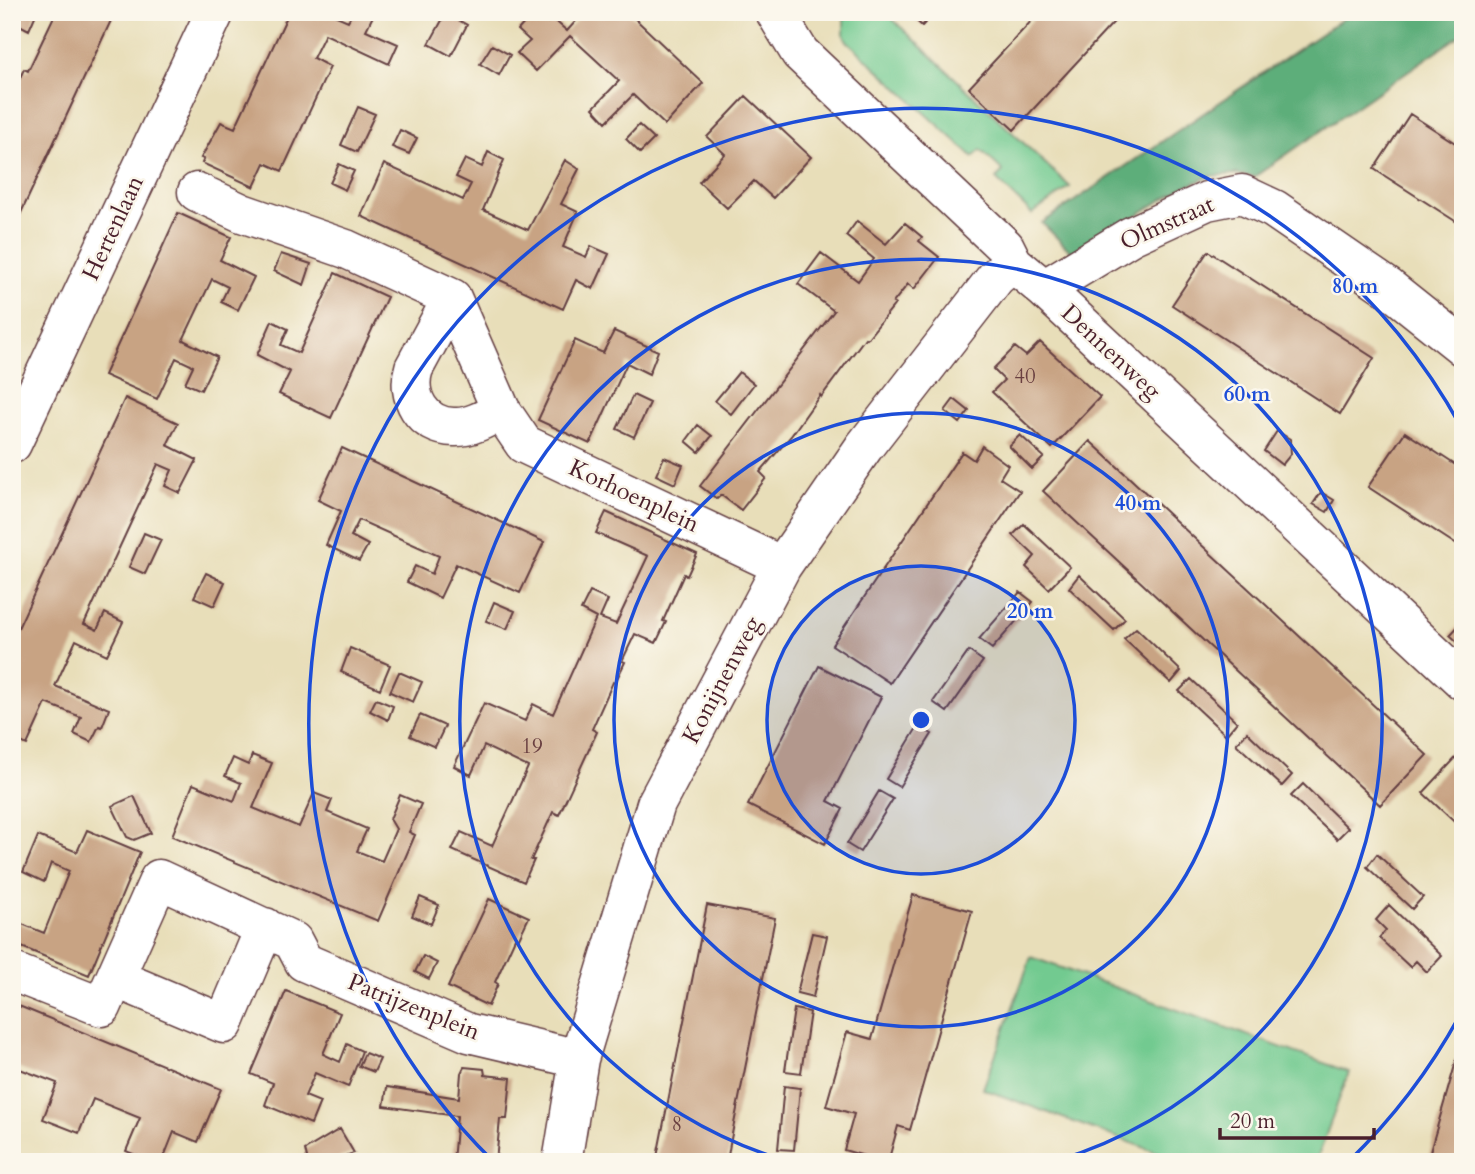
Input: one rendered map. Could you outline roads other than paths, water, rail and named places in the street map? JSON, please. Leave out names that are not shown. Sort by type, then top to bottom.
[{"type":"street","name":"Hertenlaan","points":[[12,444],[215,12]]},
{"type":"street","name":"Dennenweg","points":[[775,12],[800,53],[1005,247],[1013,263],[1463,681]]},
{"type":"street","points":[[197,192],[242,214],[346,248],[452,298],[414,368],[410,379],[412,395],[424,415],[439,425],[454,428],[467,426],[501,410]]},
{"type":"street","name":"Olmstraat","points":[[1044,289],[1131,236],[1207,201],[1242,194],[1274,209],[1389,288],[1463,347]]},
{"type":"street","name":"Konijnenweg","points":[[562,1162],[579,1059],[656,804],[782,566],[864,447],[996,278],[1013,263]]},
{"type":"street","name":"Korhoenplein","points":[[452,298],[501,410],[524,444],[782,566]]},
{"type":"street","name":"Patrijzenplein","points":[[13,972],[102,1007],[159,879],[293,941],[304,962],[469,1033],[579,1059]]},
{"type":"street","points":[[115,978],[224,1024],[265,928]]}]
